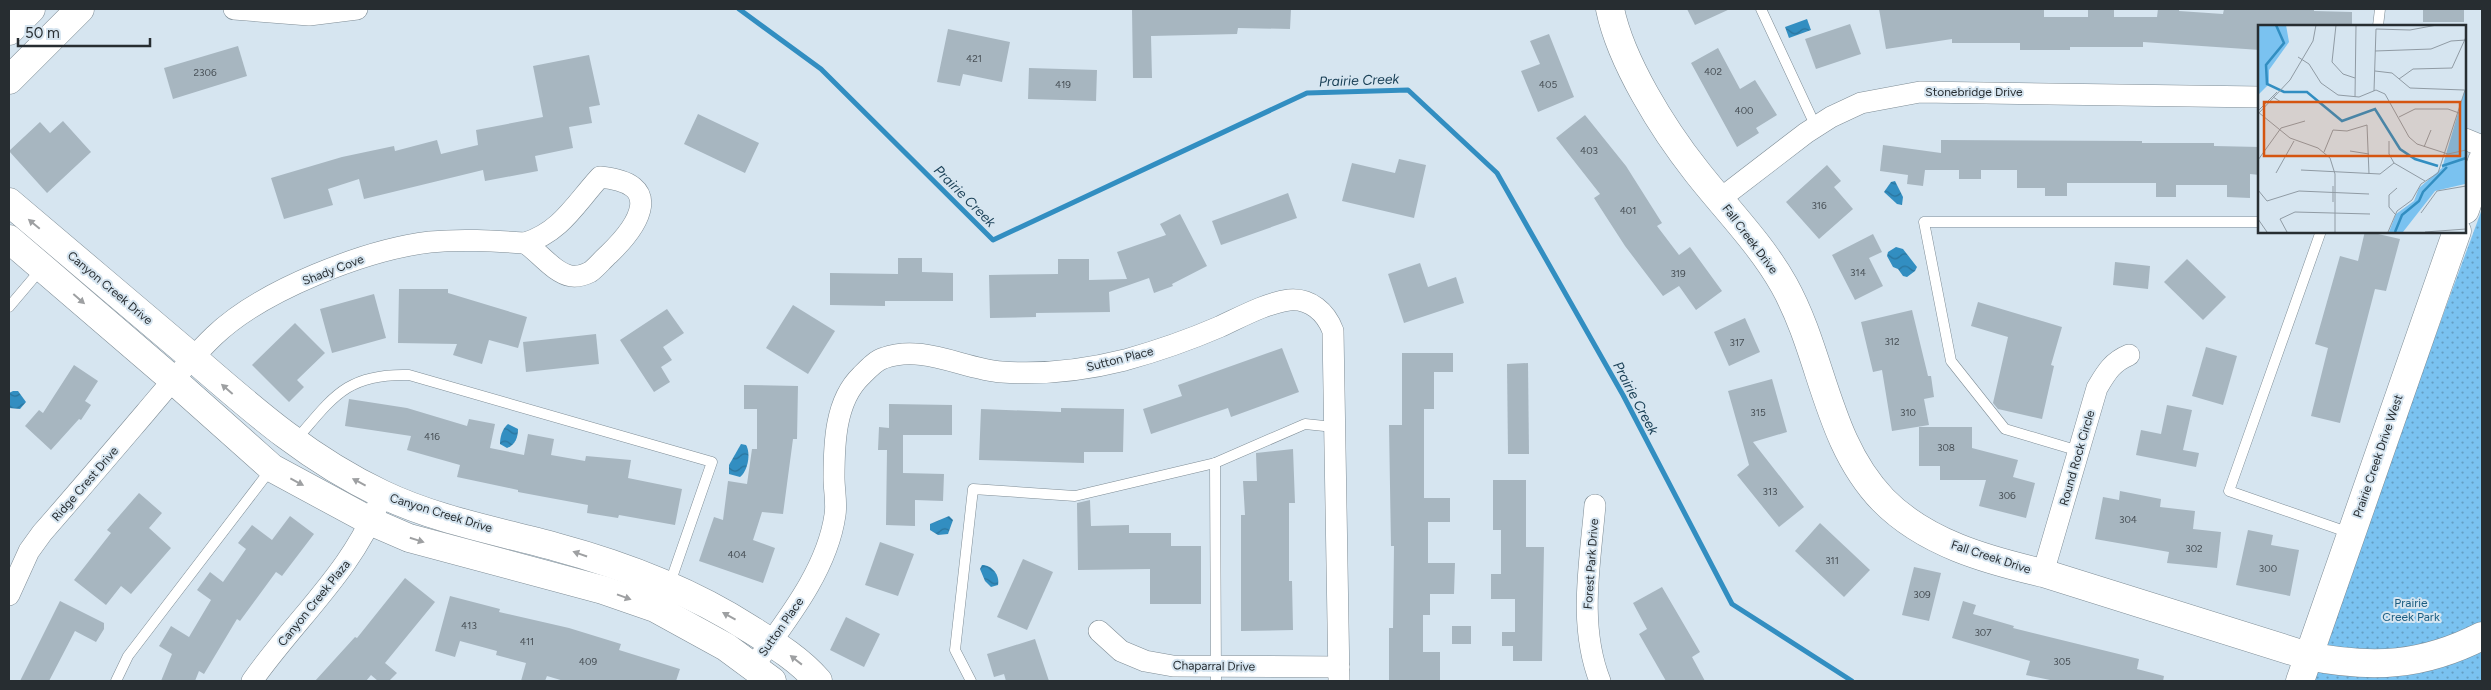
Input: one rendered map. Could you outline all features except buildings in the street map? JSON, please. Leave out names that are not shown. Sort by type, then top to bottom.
[{"type":"street","points":[[9,32],[31,9]]},
{"type":"street","points":[[9,80],[80,9]]},
{"type":"street","points":[[234,9],[309,15],[357,9]]},
{"type":"street","name":"Fall Creek Drive","points":[[1610,9],[1617,33],[1644,93],[1680,149],[1784,285],[1807,337],[1847,452],[1883,500],[1906,520],[1947,543],[2000,563],[2043,573],[2308,656],[2345,664],[2382,664],[2434,655],[2482,636]]},
{"type":"street","name":"Stonebridge Drive","points":[[1720,199],[1816,127],[1861,103],[1920,92],[2258,97]]},
{"type":"street","points":[[2466,139],[2482,146]]},
{"type":"street","points":[[2466,207],[2482,161]]},
{"type":"street","name":"Shady Cove","points":[[172,379],[215,335],[250,308],[292,286],[335,268],[383,252],[429,242],[475,240],[525,242],[542,238],[563,222],[600,177],[614,178],[629,186],[638,193],[642,201],[642,210],[619,243],[591,272],[583,275],[563,274],[525,242]]},
{"type":"street","name":"Canyon Creek Drive","points":[[9,202],[276,430],[332,468],[382,495],[440,515],[559,547],[662,597],[733,618],[799,662],[818,681]]},
{"type":"street","name":"Prairie Creek Drive West","points":[[2300,681],[2457,232]]},
{"type":"street","name":"Canyon Creek Drive","points":[[9,239],[272,468],[372,522],[409,538],[603,590],[662,597],[763,674]]},
{"type":"street","name":"Sutton Place","points":[[763,674],[771,642],[795,610],[812,578],[830,532],[835,515],[834,478],[838,422],[844,405],[860,377],[882,358],[907,354],[933,356],[974,368],[1000,372],[1055,373],[1124,360],[1153,351],[1205,333],[1263,308],[1290,300],[1307,302],[1322,312],[1329,320],[1333,331],[1339,674]]},
{"type":"street","name":"Round Rock Circle","points":[[2043,573],[2097,388],[2106,372],[2117,360],[2129,355]]},
{"type":"street","name":"Ridge Crest Drive","points":[[9,595],[34,545],[172,379]]},
{"type":"street","name":"Canyon Creek Plaza","points":[[252,681],[289,631],[340,574],[372,522],[382,495]]},
{"type":"street","name":"Forest Park Drive","points":[[1596,505],[1587,587],[1588,642],[1600,681]]},
{"type":"street","name":"Chaparral Drive","points":[[1099,631],[1121,651],[1145,660],[1216,674],[1339,674]]},
{"type":"lane","points":[[1761,9],[1816,127]]},
{"type":"lane","points":[[2378,25],[2380,9]]},
{"type":"lane","points":[[2079,451],[2005,429],[1952,361],[1924,222],[2258,222]]},
{"type":"lane","points":[[2321,232],[2229,492],[2351,533]]},
{"type":"lane","points":[[9,308],[42,268]]},
{"type":"lane","points":[[294,442],[344,388],[364,379],[387,374],[402,375],[712,462],[662,597]]},
{"type":"lane","points":[[970,681],[956,650],[973,489],[1075,496],[1214,463],[1305,424],[1334,427]]},
{"type":"lane","points":[[1214,463],[1216,674]]},
{"type":"lane","points":[[116,681],[128,656],[272,468]]},
{"type":"green space","name":"Prairie Creek Park","points":[[2482,209],[2482,681],[2312,681],[2321,647]]},
{"type":"water","points":[[1807,19],[1811,30],[1789,38],[1785,27]]},
{"type":"water","points":[[1895,181],[1903,197],[1902,205],[1897,204],[1884,192],[1891,182]]},
{"type":"water","points":[[1896,247],[1903,249],[1917,267],[1907,277],[1903,276],[1898,269],[1893,267],[1887,256],[1888,252]]},
{"type":"water","points":[[18,391],[26,402],[20,409],[9,408],[9,393]]},
{"type":"water","points":[[508,424],[518,429],[516,441],[507,448],[500,444],[500,441],[503,431]]},
{"type":"water","points":[[741,444],[746,445],[748,448],[748,457],[745,471],[740,477],[729,474],[729,465]]},
{"type":"water","points":[[949,516],[953,520],[948,534],[938,535],[930,530],[930,524]]},
{"type":"water","points":[[982,565],[986,565],[994,571],[998,578],[998,585],[991,587],[985,581],[980,569]]},
{"type":"waterway","name":"Prairie Creek","points":[[739,9],[821,69],[993,240],[1307,93],[1408,90],[1497,173],[1623,395],[1732,604],[1852,681]]}]
